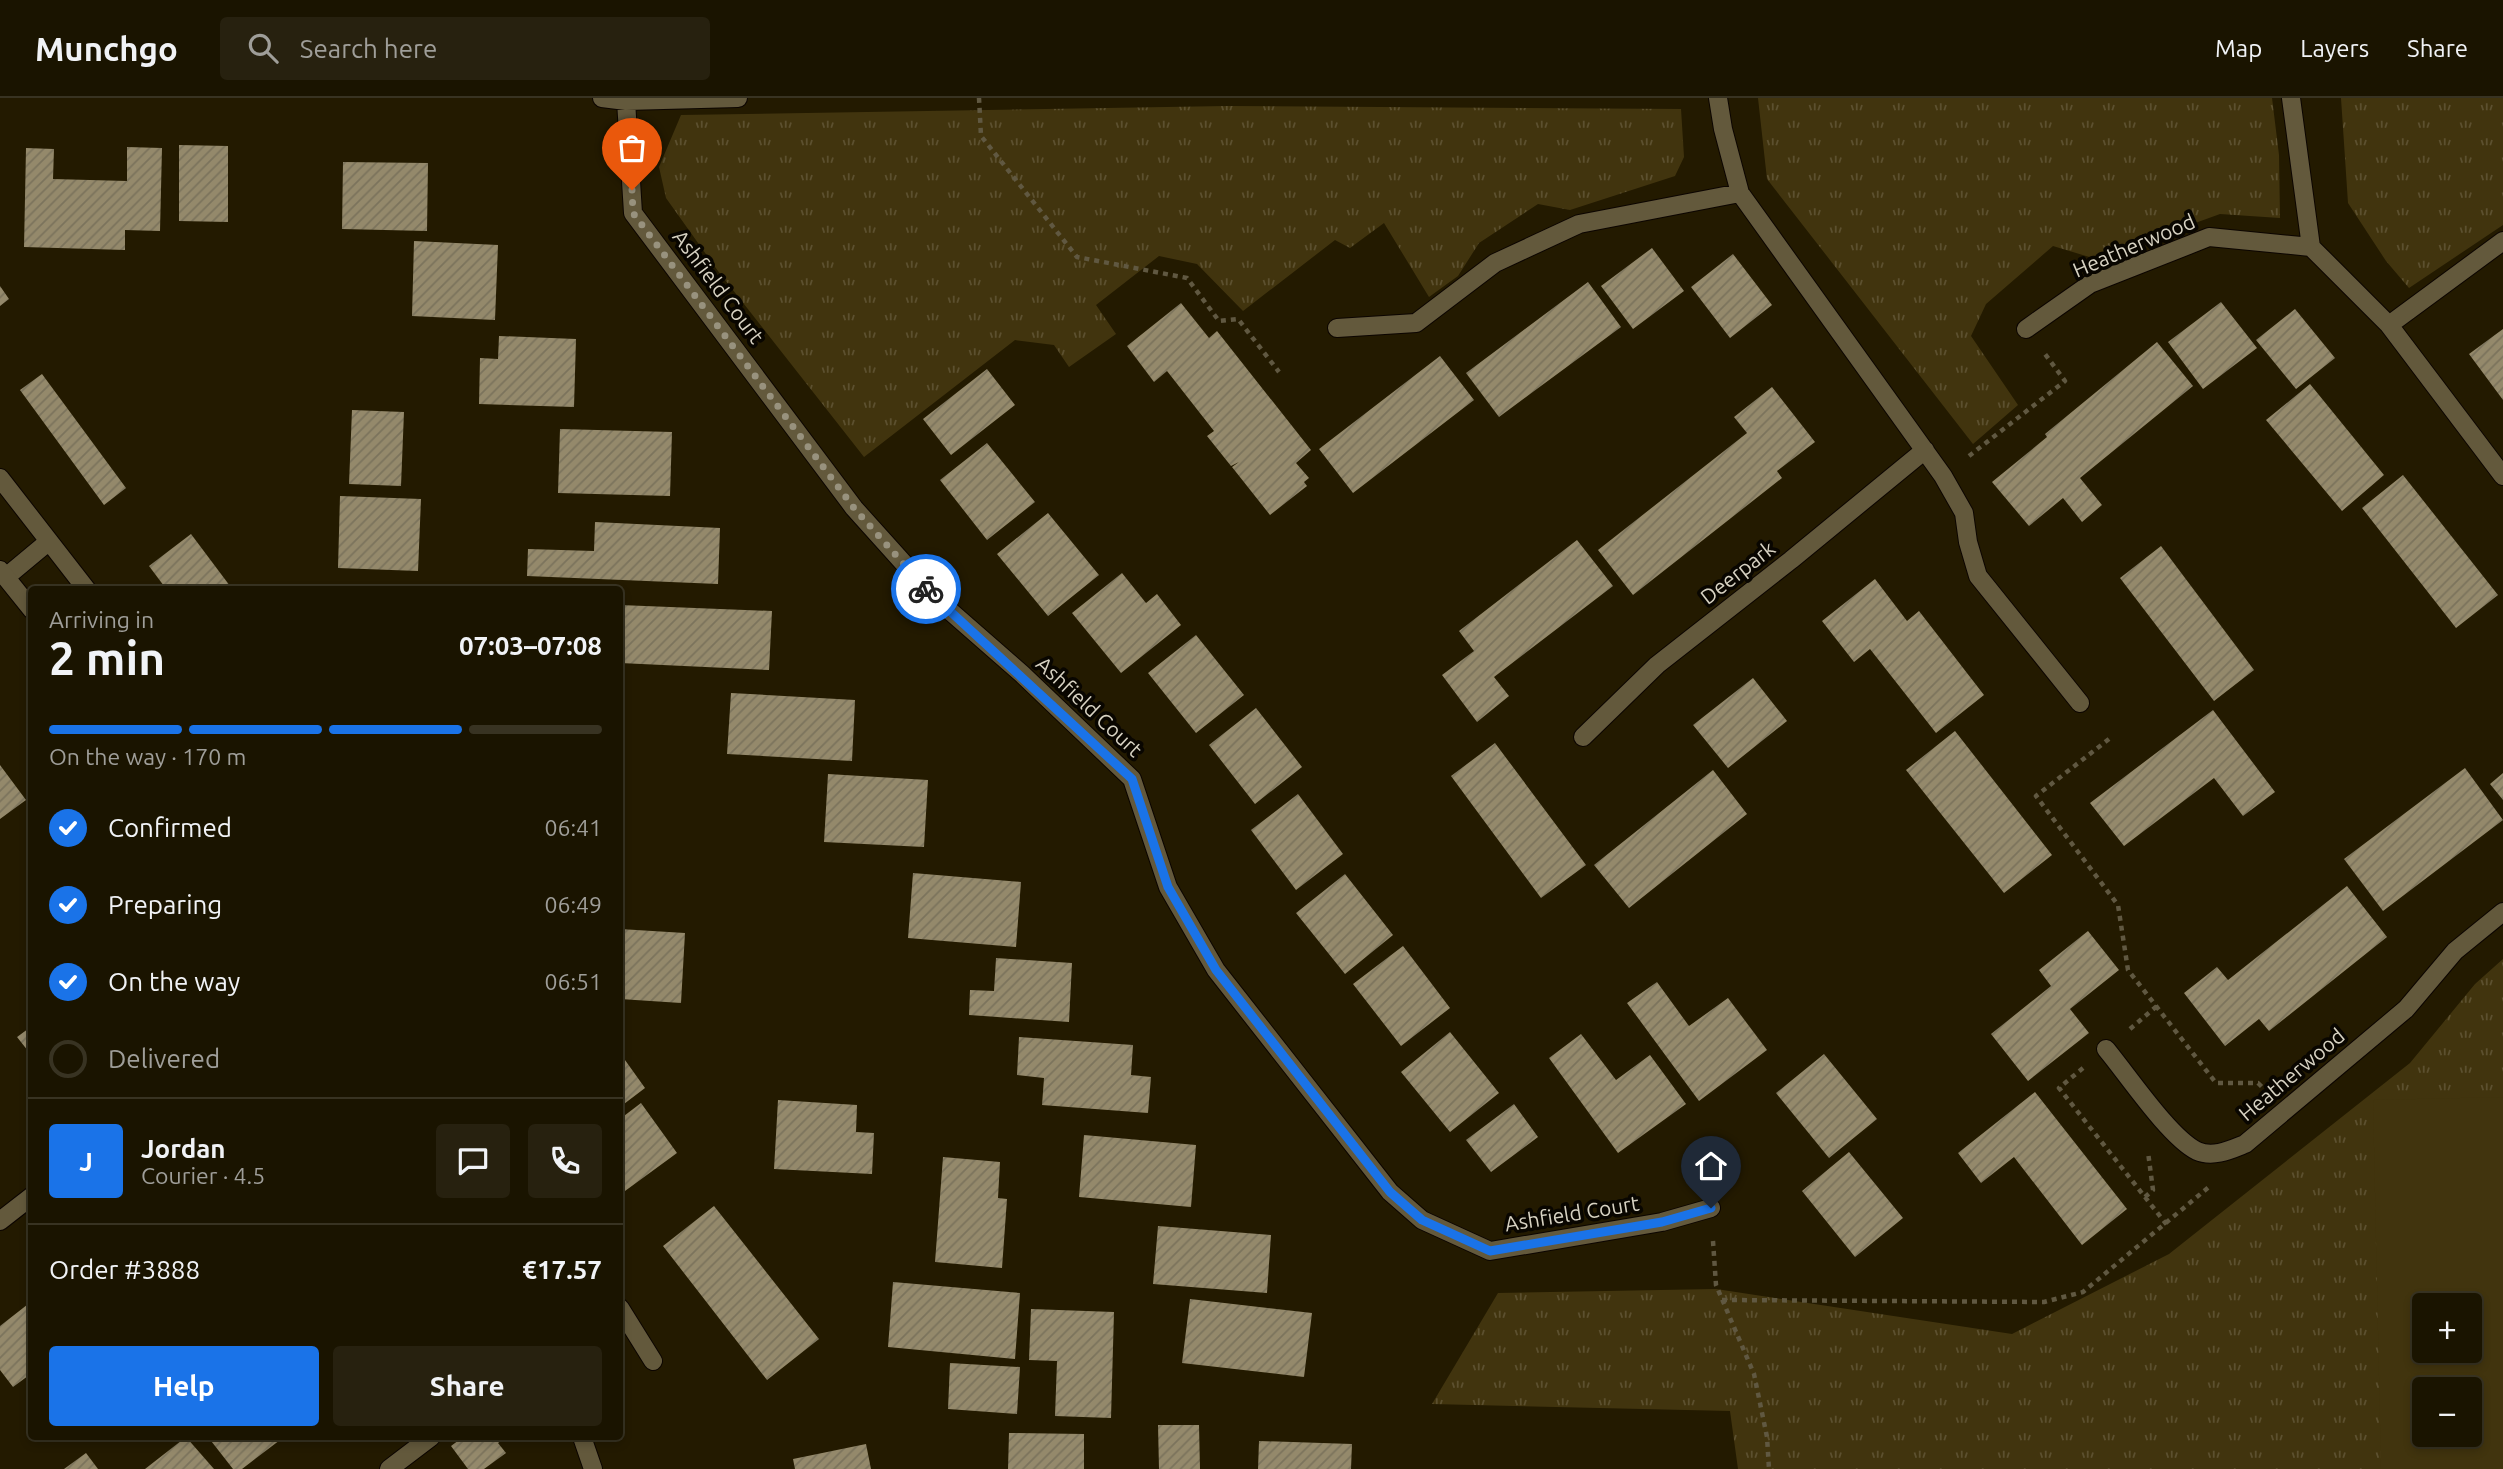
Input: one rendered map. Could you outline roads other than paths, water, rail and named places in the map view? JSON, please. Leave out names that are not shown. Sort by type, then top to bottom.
[{"type":"street","points":[[602,98],[626,102],[738,98]]},
{"type":"street","points":[[1718,98],[1723,129],[1740,193],[1943,476],[1964,513],[1968,542],[1978,576],[2080,703]]},
{"type":"street","points":[[2291,98],[2311,247],[2389,325],[2503,476]]},
{"type":"street","name":"Ashfield Court","points":[[626,102],[633,213],[854,508],[934,597],[1022,674],[1132,779],[1168,887],[1216,970],[1390,1192],[1422,1220],[1490,1251],[1662,1222],[1711,1208]]},
{"type":"street","points":[[1337,328],[1416,323],[1495,263],[1579,224],[1740,193]]},
{"type":"street","name":"Heatherwood","points":[[2026,329],[2090,284],[2209,237],[2311,247]]},
{"type":"street","points":[[2389,325],[2503,241]]},
{"type":"street","name":"Deerpark","points":[[1583,737],[1657,665],[1925,450]]},
{"type":"street","points":[[0,478],[84,586]]},
{"type":"street","points":[[28,605],[3,574],[48,542]]},
{"type":"street","name":"Heatherwood","points":[[2106,1049],[2178,1136],[2199,1151],[2223,1153],[2245,1144],[2406,1009],[2455,951],[2503,912]]},
{"type":"street","points":[[0,1221],[28,1199]]},
{"type":"street","points":[[623,1313],[653,1361]]},
{"type":"street","points":[[389,1469],[427,1440]]},
{"type":"street","points":[[583,1440],[593,1469]]}]
